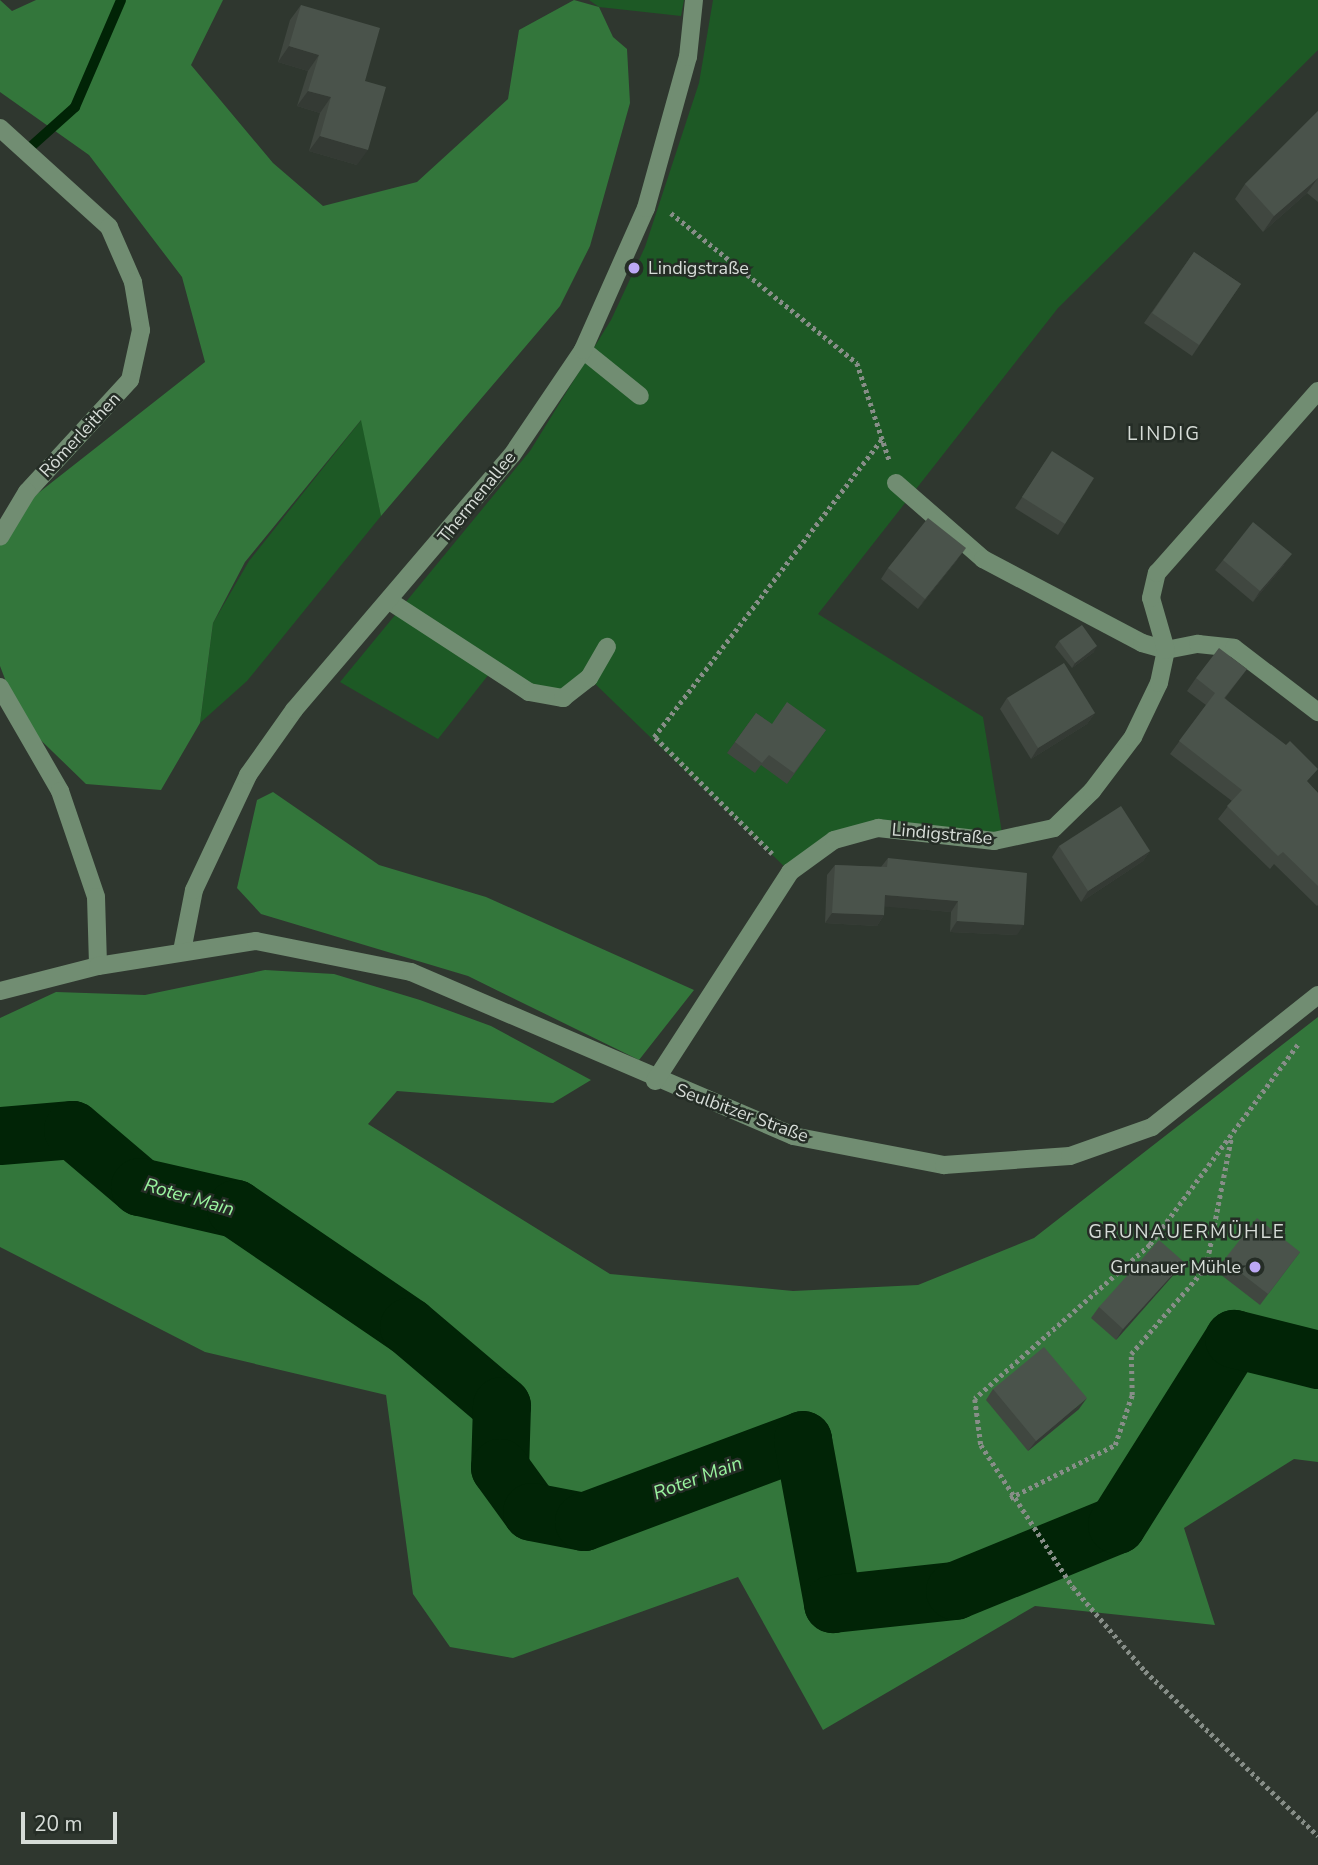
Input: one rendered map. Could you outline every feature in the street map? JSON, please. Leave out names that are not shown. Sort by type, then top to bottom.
[{"type":"street","name":"Thermenallee","points":[[182,951],[194,890],[248,775],[295,710],[391,602],[512,455],[583,350],[646,208],[688,57],[694,0]]},
{"type":"street","name":"Römerleithen","points":[[0,128],[108,227],[132,282],[141,330],[130,380],[27,492],[0,537]]},
{"type":"street","points":[[583,350],[640,396]]},
{"type":"street","name":"Lindigstraße","points":[[655,1081],[790,872],[834,840],[878,828],[994,841],[1054,828],[1133,737],[1159,683],[1166,649],[1151,598],[1157,573],[1318,391]]},
{"type":"street","points":[[896,483],[983,559],[1166,649],[1198,644],[1234,648],[1318,712]]},
{"type":"street","points":[[391,602],[529,692],[562,698],[589,678],[607,647]]},
{"type":"street","points":[[0,687],[60,791],[96,897],[98,966]]},
{"type":"street","name":"Seulbitzer Straße","points":[[0,991],[98,966],[256,941],[411,972],[655,1081],[793,1136],[944,1165],[1070,1156],[1153,1127],[1318,995]]},
{"type":"path","points":[[646,208],[679,214],[857,363],[896,483]]},
{"type":"path","points":[[790,872],[654,737],[883,438]]},
{"type":"path","points":[[1302,1041],[1150,1245],[975,1399],[981,1445],[1010,1497],[1073,1587],[1145,1671],[1318,1836]]},
{"type":"path","points":[[1010,1497],[1115,1445],[1132,1395],[1131,1354],[1206,1267],[1231,1135]]},
{"type":"green space","points":[[0,0],[12,11],[36,0],[223,0],[191,65],[273,163],[323,206],[417,182],[508,99],[519,30],[574,0],[599,7],[613,37],[627,49],[630,103],[590,246],[560,306],[381,516],[361,420],[245,562],[213,623],[200,723],[161,790],[86,784],[21,721],[0,666],[0,545],[23,505],[205,362],[182,277],[89,155],[0,92]]},
{"type":"green space","points":[[589,0],[684,0],[681,16],[599,7]]},
{"type":"green space","points":[[713,0],[1318,0],[1318,50],[1058,308],[818,614],[983,717],[1003,839],[878,828],[834,840],[790,872],[589,678],[563,698],[493,669],[438,739],[340,682],[530,451],[611,320],[645,247],[699,83]]},
{"type":"green space","points":[[362,419],[381,516],[247,681],[200,723],[213,623],[249,561]]},
{"type":"green space","points":[[273,792],[379,865],[486,897],[694,990],[639,1060],[468,976],[261,914],[237,888],[257,800]]},
{"type":"green space","points":[[265,970],[334,974],[420,1000],[491,1026],[591,1080],[553,1103],[397,1091],[368,1124],[610,1274],[793,1291],[918,1285],[1034,1238],[1318,1017],[1318,1462],[1294,1459],[1184,1528],[1215,1625],[1035,1606],[823,1730],[738,1577],[513,1658],[450,1647],[413,1594],[386,1395],[205,1352],[0,1247],[0,1018],[56,992],[145,995]]},
{"type":"building","points":[[301,5],[380,28],[365,81],[386,87],[368,150],[320,136],[331,97],[308,91],[319,55],[289,46]]},
{"type":"building","points":[[1318,111],[1318,178],[1274,216],[1245,184]]},
{"type":"building","points":[[1194,252],[1241,284],[1199,345],[1152,313]]},
{"type":"building","points":[[1052,451],[1094,478],[1065,524],[1022,497]]},
{"type":"building","points":[[928,518],[966,548],[925,599],[888,568]]},
{"type":"building","points":[[1253,522],[1292,554],[1260,591],[1223,560]]},
{"type":"building","points":[[1082,625],[1097,646],[1075,663],[1059,641]]},
{"type":"building","points":[[1219,648],[1247,669],[1224,698],[1286,745],[1290,741],[1318,769],[1307,781],[1318,793],[1318,886],[1283,852],[1278,856],[1227,806],[1242,790],[1179,741],[1215,693],[1196,678]]},
{"type":"building","points":[[1064,663],[1095,713],[1038,748],[1007,698]]},
{"type":"building","points":[[787,702],[826,730],[794,773],[769,755],[762,763],[735,742],[756,713],[772,724]]},
{"type":"building","points":[[1121,806],[1150,851],[1088,891],[1059,846]]},
{"type":"building","points":[[888,858],[1027,873],[1024,925],[957,921],[958,901],[885,895],[884,915],[832,913],[835,865],[887,867]]},
{"type":"building","name":"Grunauer Mühle","points":[[1257,1218],[1300,1252],[1268,1294],[1224,1260]]},
{"type":"building","points":[[1159,1240],[1184,1262],[1123,1329],[1099,1307]]},
{"type":"building","points":[[1044,1347],[1087,1398],[1036,1441],[993,1389]]},
{"type":"waterway","points":[[26,151],[75,107],[121,0]]},
{"type":"waterway","name":"Roter Main","points":[[0,1136],[73,1130],[140,1187],[236,1209],[409,1327],[502,1406],[500,1468],[532,1512],[584,1522],[803,1440],[833,1604],[955,1591],[1117,1525],[1234,1339],[1318,1360]]},
{"type":"place","name":"Lindigstraße","points":[[634,268]]},
{"type":"place","name":"Grunauer Mühle","points":[[1255,1267]]},
{"type":"district","name":"LINDIG","points":[[1164,435]]},
{"type":"district","name":"GRUNAUERMÜHLE","points":[[1187,1233]]}]
